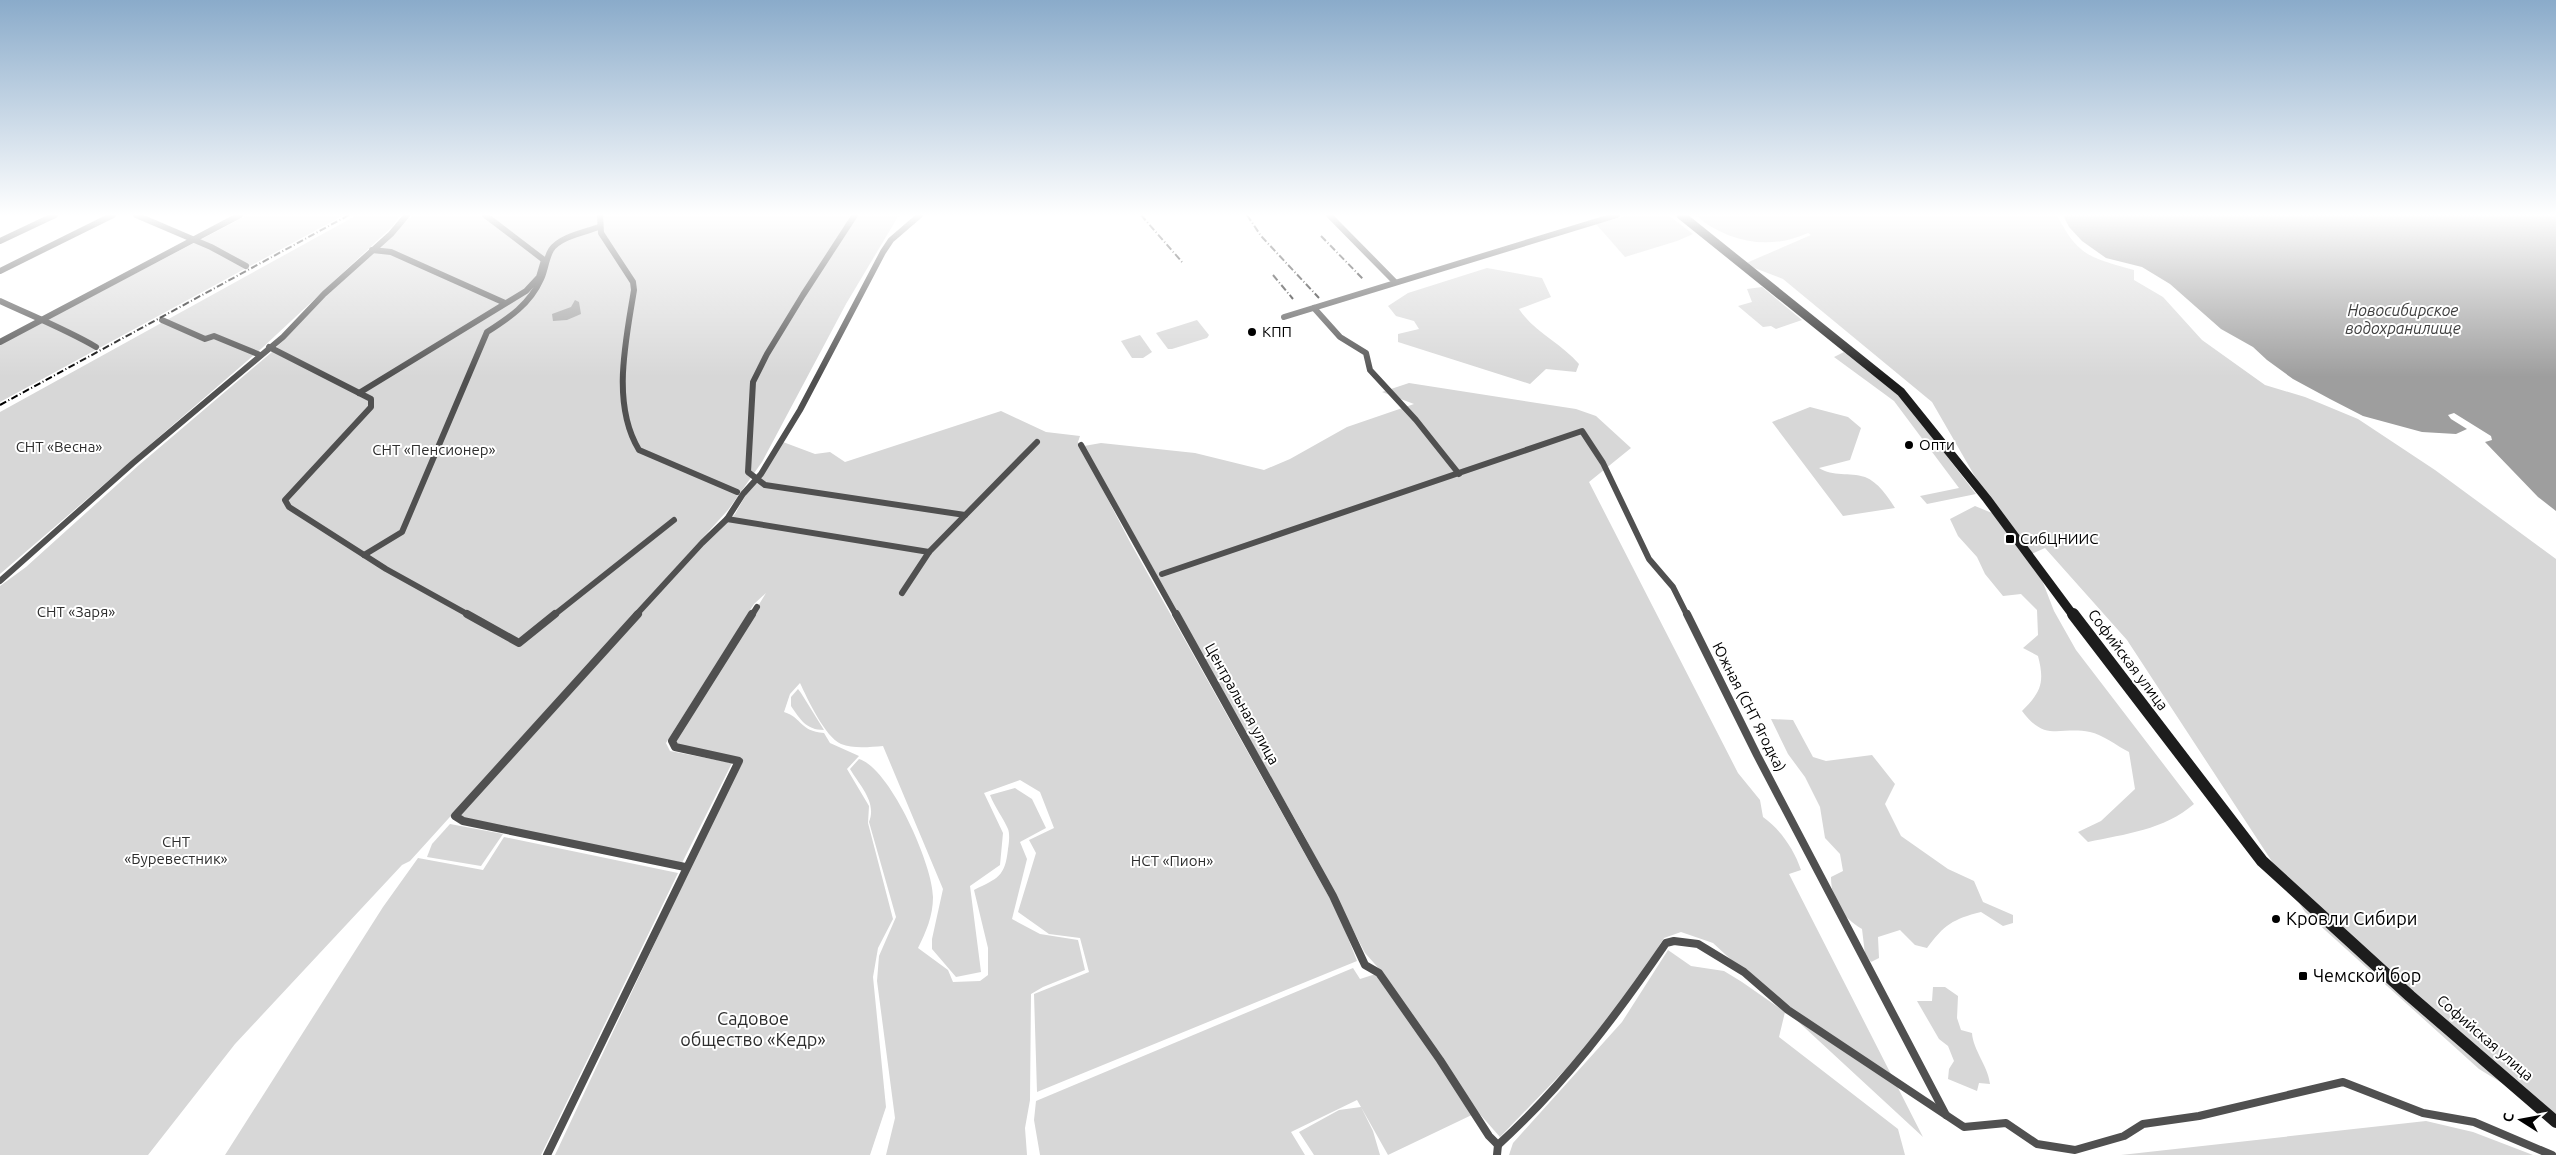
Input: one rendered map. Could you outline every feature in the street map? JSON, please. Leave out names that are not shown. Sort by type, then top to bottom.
[{"type":"main road","name":"Софийская улица","points":[[1748,269],[1901,392],[1987,499],[2262,861],[2410,996],[2556,1122]]},
{"type":"street","points":[[0,342],[137,269]]},
{"type":"street","points":[[0,581],[133,463],[270,348],[352,269]]},
{"type":"street","points":[[429,269],[505,303]]},
{"type":"street","points":[[359,393],[526,291],[539,277],[541,269]]},
{"type":"street","points":[[364,555],[402,532],[487,332],[515,314],[539,289],[547,269]]},
{"type":"street","points":[[624,269],[633,282],[634,290],[624,357],[624,402],[631,437],[639,450],[737,492]]},
{"type":"street","points":[[820,269],[782,328],[753,382],[747,460],[748,472],[765,485],[965,515]]},
{"type":"street","points":[[685,867],[462,821],[455,816],[702,543],[727,519],[755,479],[761,474],[800,410],[874,269]]},
{"type":"street","points":[[1382,269],[1395,282]]},
{"type":"street","points":[[1284,317],[1438,269]]},
{"type":"street","points":[[0,301],[40,320],[60,326],[96,347]]},
{"type":"street","points":[[1162,574],[1459,474],[1416,420],[1370,370],[1366,353],[1340,337],[1314,308]]},
{"type":"street","points":[[162,320],[205,339],[214,336],[260,356]]},
{"type":"street","points":[[270,348],[371,399],[371,407],[286,500],[289,507],[364,555],[519,643],[674,520]]},
{"type":"street","name":"Южная (СНТ Ягодка)","points":[[1459,474],[1582,430],[1603,463],[1648,559],[1673,587],[1757,755],[1947,1117]]},
{"type":"street","points":[[902,594],[929,552],[1037,442]]},
{"type":"street","name":"Центральная улица","points":[[1081,445],[1333,896],[1364,965],[1379,973],[1435,1052],[1489,1136],[1498,1145]]},
{"type":"street","points":[[727,519],[929,552]]},
{"type":"street","points":[[547,1155],[685,867],[739,761],[675,747],[672,741],[757,607]]},
{"type":"street","points":[[1497,1155],[1498,1145],[1561,1082],[1610,1022],[1666,943],[1674,941],[1698,944],[1744,972],[1788,1010],[1890,1075],[1947,1117],[1964,1127],[2006,1123],[2037,1144],[2075,1150],[2124,1136],[2143,1124],[2199,1116],[2343,1082],[2423,1113],[2474,1122],[2552,1155]]},
{"type":"green space","points":[[144,269],[245,269],[0,402],[0,344]]},
{"type":"green space","name":"СНТ «Весна»","points":[[259,269],[347,269],[261,349],[0,574],[0,412]]},
{"type":"green space","points":[[355,269],[867,269],[846,304],[762,462],[728,510],[410,861],[402,865],[235,1044],[148,1155],[0,1155],[0,586],[26,567],[139,465],[272,352],[321,301]]},
{"type":"green space","points":[[1484,269],[1542,278],[1551,297],[1519,309],[1532,324],[1579,364],[1576,372],[1546,369],[1530,384],[1398,342],[1398,334],[1419,329],[1414,321],[1396,316],[1388,306],[1408,293]]},
{"type":"green space","points":[[1757,269],[2134,270],[2134,280],[2163,297],[2202,340],[2265,385],[2305,397],[2358,419],[2435,470],[2556,559],[2556,1116],[2479,1069],[2305,912],[2127,640],[2045,548],[2025,557],[2042,580],[2054,611],[2076,650],[2194,804],[2170,820],[2144,830],[2088,842],[2078,832],[2101,821],[2135,789],[2129,752],[2095,733],[2053,731],[2038,727],[2022,711],[2037,692],[2041,680],[2038,656],[2023,648],[2038,635],[2037,610],[2021,594],[2003,596],[1985,574],[1977,557],[1958,536],[1950,519],[1975,506],[1992,513],[2007,532],[1932,402],[1783,279]]},
{"type":"green space","points":[[1762,287],[1802,320],[1776,329],[1771,326],[1763,327],[1738,306],[1752,302],[1747,289]]},
{"type":"green space","points":[[1197,320],[1209,335],[1207,338],[1168,349],[1156,333]]},
{"type":"green space","points":[[1140,335],[1152,352],[1143,358],[1132,358],[1121,341]]},
{"type":"green space","points":[[1844,352],[1901,397],[1976,494],[1927,504],[1920,496],[1959,488],[1894,401],[1834,357]]},
{"type":"green space","points":[[1409,383],[1576,409],[1596,416],[1631,448],[1589,482],[1738,773],[1760,800],[1763,817],[1786,840],[1794,855],[1801,870],[1789,874],[1923,1137],[1713,943],[1681,932],[1664,938],[1611,1022],[1500,1137],[1478,1112],[1388,1155],[1357,1100],[1291,1132],[1305,1155],[1040,1155],[1034,1120],[1036,1101],[1353,968],[1360,979],[1382,972],[1365,953],[1304,835],[1084,446],[1101,443],[1195,453],[1264,470],[1290,459],[1347,427],[1414,404],[1382,392]]},
{"type":"green space","points":[[1810,407],[1848,417],[1861,428],[1850,460],[1819,468],[1824,471],[1870,479],[1882,490],[1895,508],[1843,516],[1772,422]]},
{"type":"green space","points":[[1001,411],[1046,432],[1080,436],[1078,442],[1130,542],[1339,915],[1357,961],[1037,1092],[1034,994],[1089,972],[1080,938],[1049,934],[1018,912],[1036,853],[1029,840],[1054,828],[1040,792],[1020,780],[984,793],[1003,833],[1000,865],[970,886],[981,972],[956,977],[932,949],[932,939],[943,889],[883,746],[851,747],[835,740],[823,726],[800,683],[790,694],[784,712],[810,730],[824,733],[830,743],[859,756],[847,769],[869,806],[868,823],[893,919],[878,948],[873,977],[886,1107],[870,1155],[555,1155],[742,758],[678,746],[676,740],[766,593],[754,604],[666,743],[670,751],[732,763],[682,863],[460,817],[460,812],[704,544],[735,514],[751,486],[783,442],[815,454],[830,452],[845,462]]},
{"type":"green space","points":[[798,689],[824,730],[808,726],[791,706],[791,697]]},
{"type":"green space","points":[[1771,719],[1793,720],[1813,757],[1826,761],[1872,755],[1895,784],[1885,804],[1901,836],[1948,869],[1974,881],[1983,902],[2013,915],[2013,923],[2003,926],[1981,912],[1956,920],[1944,928],[1927,948],[1915,945],[1900,930],[1878,937],[1879,958],[1871,962],[1865,954],[1862,929],[1843,913],[1833,893],[1831,877],[1843,871],[1840,854],[1825,838],[1820,807],[1805,777],[1788,754]]},
{"type":"green space","points":[[859,759],[871,766],[884,780],[908,819],[918,842],[926,863],[933,897],[932,911],[918,948],[948,970],[953,982],[980,981],[988,975],[988,948],[974,890],[999,876],[1005,866],[1009,839],[1008,829],[990,795],[1015,788],[1032,799],[1046,828],[1020,842],[1027,859],[1012,919],[1040,934],[1078,940],[1085,970],[1043,987],[1031,994],[1030,1100],[1025,1128],[1027,1155],[886,1155],[895,1118],[877,981],[879,956],[896,917],[869,822],[871,808],[869,801],[850,769]]},
{"type":"green space","points":[[450,824],[503,834],[481,866],[427,857],[432,844]]},
{"type":"green space","points":[[504,837],[678,873],[541,1155],[225,1155],[383,907],[418,858],[483,870]]},
{"type":"green space","points":[[1668,950],[1691,966],[1724,971],[1785,1012],[1779,1037],[1898,1129],[1905,1155],[1509,1155],[1513,1143],[1622,1022]]},
{"type":"green space","points":[[1933,987],[1945,987],[1958,996],[1957,1018],[1961,1030],[1972,1033],[1975,1046],[1989,1077],[1990,1084],[1979,1083],[1977,1091],[1948,1079],[1949,1069],[1954,1061],[1948,1046],[1939,1039],[1917,1001],[1932,1001]]},
{"type":"green space","points":[[1361,1107],[1373,1131],[1380,1155],[1314,1155],[1299,1132],[1339,1110]]},
{"type":"green space","points":[[2426,1121],[2473,1132],[2533,1155],[2121,1155]]},
{"type":"water","name":"Новосибирское водохранилище","points":[[2145,269],[2556,269],[2556,511],[2538,497],[2485,442],[2492,440],[2491,436],[2454,413],[2448,415],[2467,429],[2456,434],[2422,432],[2363,416],[2293,379],[2253,347],[2221,329],[2170,284]]},
{"type":"water","points":[[575,300],[579,302],[581,314],[567,320],[553,321],[552,314],[571,307]]},
{"type":"railway","points":[[0,405],[250,269]]},
{"type":"railway","points":[[1292,269],[1319,298]]},
{"type":"railway","points":[[1353,269],[1363,279]]},
{"type":"railway","points":[[1273,275],[1293,299]]},
{"type":"place","name":"КПП","points":[[1252,332]]},
{"type":"place","name":"Опти","points":[[1909,445]]},
{"type":"place","name":"СибЦНИИС","points":[[2010,539]]},
{"type":"place","name":"Кровли Сибири","points":[[2276,919]]},
{"type":"place","name":"Чемской бор","points":[[2303,976]]},
{"type":"park label","name":"СНТ «Пенсионер»","points":[[434,450]]},
{"type":"park label","name":"СНТ «Заря»","points":[[76,612]]},
{"type":"park label","name":"СНТ «Буревестник»","points":[[176,850]]},
{"type":"park label","name":"НСТ «Пион»","points":[[1172,861]]},
{"type":"park label","name":"Садовое общество «Кедр»","points":[[753,1029]]}]
